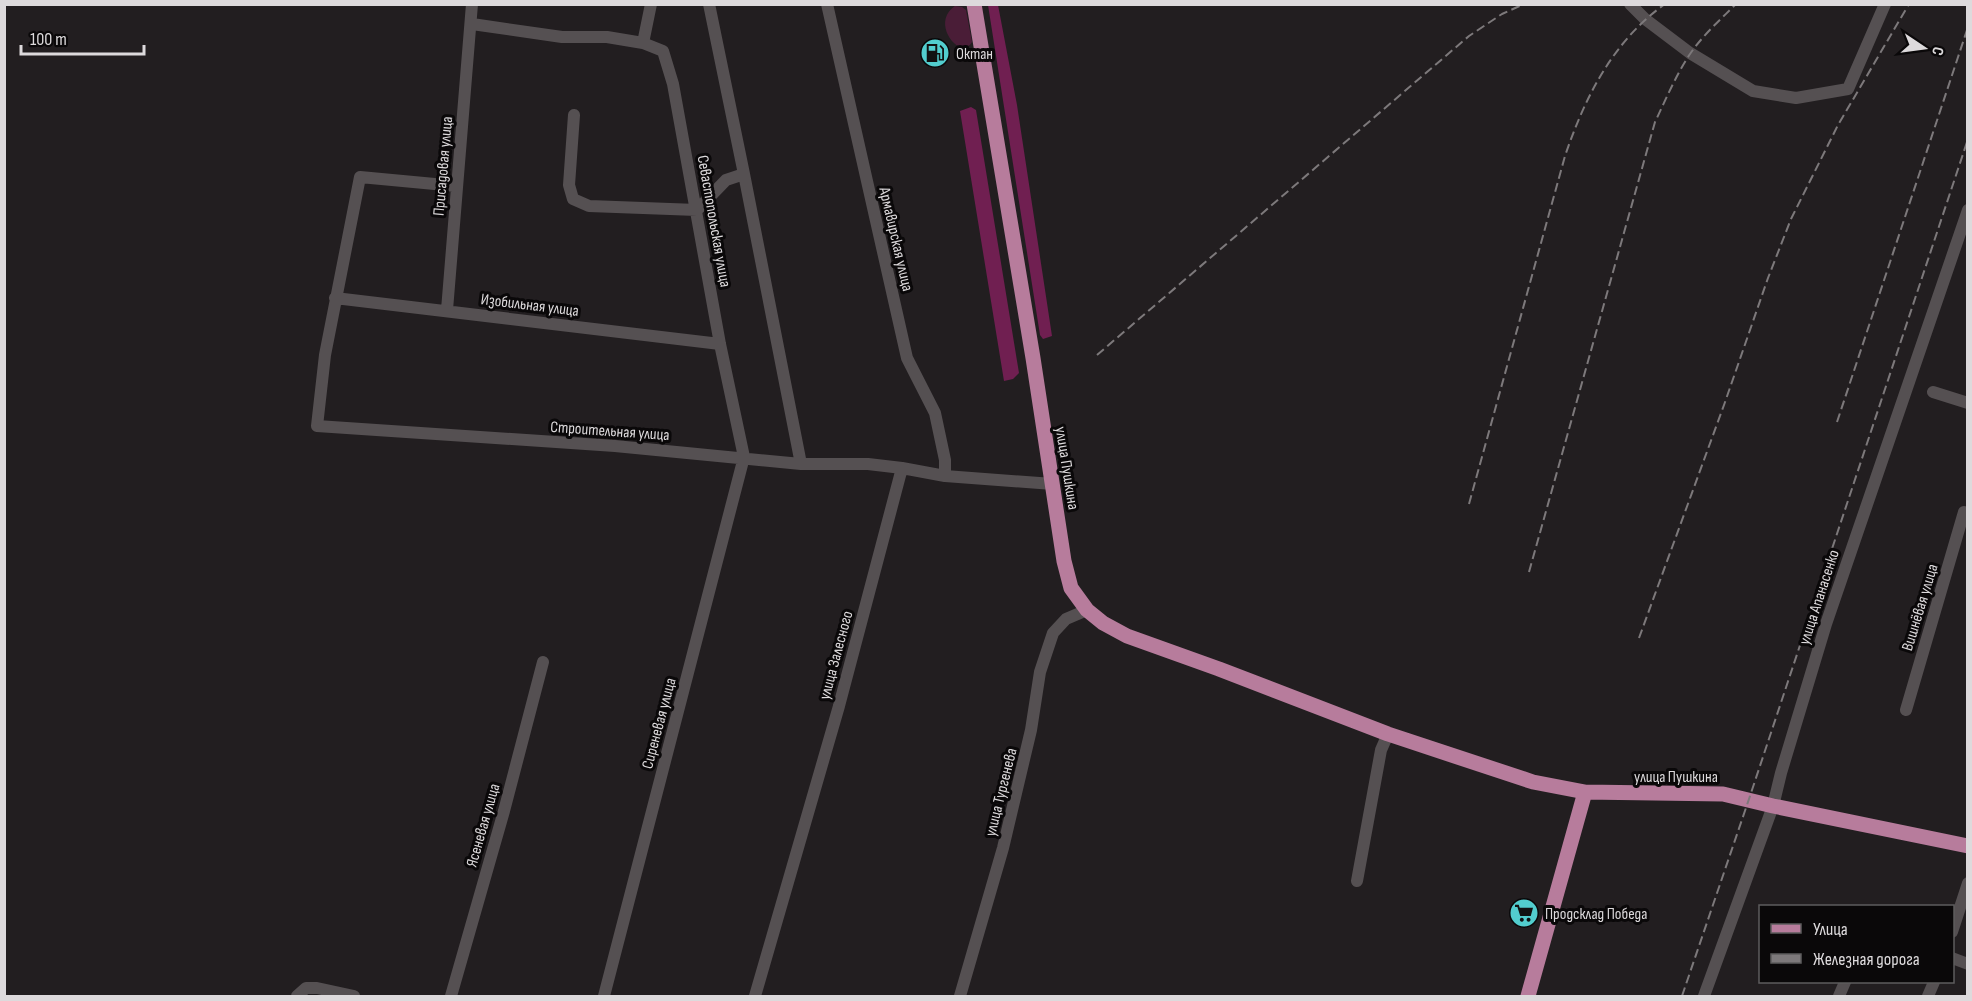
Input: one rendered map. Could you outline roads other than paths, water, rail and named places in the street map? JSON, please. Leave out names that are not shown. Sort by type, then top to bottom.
[{"type":"main road","name":"улица Пушкина","points":[[974,4],[1064,561],[1071,588],[1087,610],[1103,623],[1127,636],[1388,734],[1533,782],[1585,792],[1724,794],[1968,846]]},
{"type":"main road","points":[[1528,996],[1585,792]]},
{"type":"street","name":"Присадовая улица","points":[[447,310],[472,4]]},
{"type":"street","points":[[472,24],[562,36],[607,37],[643,43],[651,4]]},
{"type":"street","points":[[709,4],[801,464]]},
{"type":"street","name":"Армавирская улица","points":[[827,4],[907,358],[935,413],[945,460],[945,476]]},
{"type":"street","points":[[1630,4],[1645,19],[1690,53],[1753,90],[1796,98],[1848,89],[1886,4]]},
{"type":"street","name":"Севастопольская улица","points":[[643,43],[663,51],[673,84],[720,344],[744,457]]},
{"type":"street","points":[[574,115],[569,185],[573,199],[590,206],[697,210],[726,180],[744,174]]},
{"type":"street","points":[[335,298],[360,177],[456,186]]},
{"type":"street","name":"улица Апанасенко","points":[[1704,996],[1773,806],[1829,613],[1968,210]]},
{"type":"street","name":"Строительная улица","points":[[335,298],[316,426],[615,446],[801,464],[868,464],[902,468]]},
{"type":"street","name":"Изобильная улица","points":[[335,298],[720,344]]},
{"type":"street","points":[[1933,392],[1968,403]]},
{"type":"street","name":"Сиреневая улица","points":[[604,996],[744,457]]},
{"type":"street","points":[[902,468],[945,476],[1053,484]]},
{"type":"street","name":"улица Залесного","points":[[756,996],[839,706],[902,468]]},
{"type":"street","name":"Вишнёвая улица","points":[[1905,710],[1966,509]]},
{"type":"street","name":"улица Тургенева","points":[[960,996],[1003,848],[1031,730],[1040,672],[1053,633],[1066,619],[1087,610]]},
{"type":"street","name":"Ясеневая улица","points":[[451,996],[504,811],[543,662]]},
{"type":"street","points":[[1357,881],[1381,750],[1388,734]]},
{"type":"street","points":[[1954,929],[1968,883]]},
{"type":"street","points":[[1954,958],[1968,964]]},
{"type":"street","points":[[302,992],[317,988],[354,996]]},
{"type":"railway","points":[[1097,355],[1469,36],[1502,14],[1524,4]]},
{"type":"railway","points":[[1469,504],[1573,134],[1592,92],[1616,53],[1630,35],[1665,4]]},
{"type":"railway","points":[[1529,572],[1655,122],[1690,54],[1736,4]]},
{"type":"railway","points":[[1639,638],[1791,219],[1838,125],[1909,4]]},
{"type":"railway","points":[[1837,422],[1968,27]]},
{"type":"railway","points":[[1682,996],[1968,139]]},
{"type":"place","name":"Октан","points":[[935,53]]},
{"type":"place","name":"Продсклад Победа","points":[[1524,913]]}]
